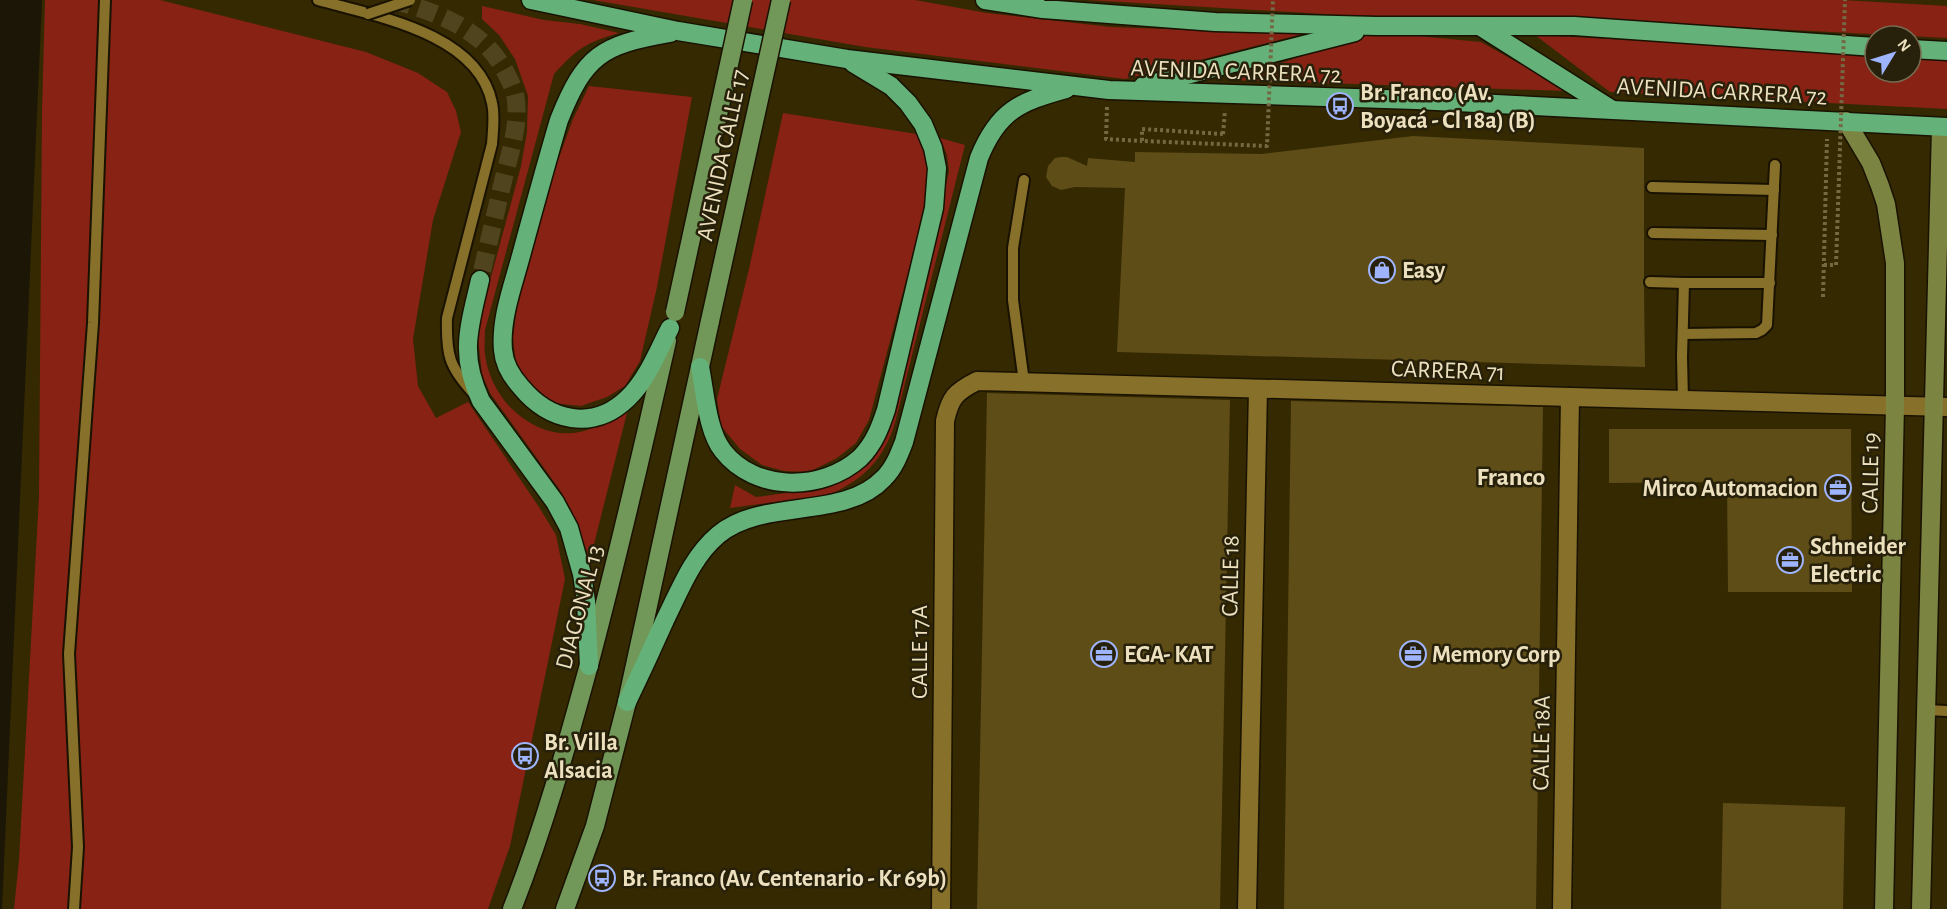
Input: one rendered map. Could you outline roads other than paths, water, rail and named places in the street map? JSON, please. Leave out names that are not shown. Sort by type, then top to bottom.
[{"type":"highway","name":"AVENIDA CARRERA 72","points":[[531,0],[678,31],[847,59],[1116,91],[1416,100],[1944,127]]},
{"type":"highway","name":"AVENIDA CARRERA 72","points":[[985,0],[1043,9],[1215,22],[1376,26],[1575,26],[1863,45]]},
{"type":"highway","points":[[1116,91],[1376,26]]},
{"type":"highway","points":[[1480,27],[1612,110]]},
{"type":"highway","points":[[672,320],[639,384],[628,398],[611,411],[585,419],[562,417],[547,411],[532,400],[512,376],[503,352],[504,331],[518,267],[559,120],[580,74],[597,57],[628,41],[678,31]]},
{"type":"highway","points":[[1923,50],[1947,51]]},
{"type":"highway","points":[[700,366],[712,428],[721,449],[737,466],[754,475],[774,482],[795,482],[819,478],[840,471],[860,457],[876,438],[886,410],[934,208],[937,168],[933,148],[923,124],[908,104],[891,86],[847,59]]},
{"type":"highway","points":[[627,702],[687,573],[719,534],[756,515],[817,507],[856,495],[883,479],[890,470],[904,442],[979,158],[987,139],[994,127],[1010,112],[1033,99],[1074,87]]},
{"type":"highway","points":[[480,279],[468,329],[467,359],[473,383],[481,401],[555,502],[569,528],[582,574],[586,601],[588,666]]},
{"type":"main road","name":"AVENIDA CALLE 17","points":[[672,320],[743,0]]},
{"type":"main road","name":"AVENIDA CALLE 17","points":[[700,366],[781,0]]},
{"type":"main road","name":"DIAGONAL 13","points":[[512,909],[548,807],[588,666],[615,565],[672,320]]},
{"type":"main road","points":[[565,909],[595,826],[627,702],[700,366]]},
{"type":"street","name":"CALLE 19","points":[[1837,121],[1871,163],[1887,204],[1895,263],[1895,405],[1884,909]]},
{"type":"street","points":[[1921,909],[1926,710],[1940,407],[1944,127]]},
{"type":"street","name":"CARRERA 71","points":[[953,397],[977,381],[1940,407]]},
{"type":"street","name":"CALLE 18","points":[[1247,909],[1258,389]]},
{"type":"street","name":"CALLE 17A","points":[[941,909],[945,421],[953,397]]},
{"type":"street","name":"CALLE 18A","points":[[1562,909],[1570,397]]},
{"type":"lane","points":[[74,909],[78,847],[69,654],[93,323],[105,0]]},
{"type":"lane","points":[[318,0],[368,14],[440,39],[472,64],[487,87],[492,101],[494,119],[492,144],[447,318],[446,338],[449,359],[458,377],[481,401]]},
{"type":"lane","points":[[368,14],[410,0]]},
{"type":"lane","points":[[1683,334],[1756,333],[1767,325],[1775,165]]},
{"type":"lane","points":[[1024,180],[1013,248],[1013,300],[1024,382]]},
{"type":"lane","points":[[1652,187],[1774,190]]},
{"type":"lane","points":[[1653,233],[1772,235]]},
{"type":"lane","points":[[1650,282],[1770,283]]},
{"type":"lane","points":[[1683,400],[1684,283]]},
{"type":"lane","points":[[1926,710],[1947,711]]},
{"type":"tunnel","points":[[393,0],[443,17],[473,34],[498,59],[514,90],[517,110],[515,130],[480,280]]},
{"type":"place","name":"Br. Franco (Av. Boyacá - Cl 18a) (B)","points":[[1340,106]]},
{"type":"place","name":"Easy","points":[[1382,270]]},
{"type":"place","name":"Mirco Automacion","points":[[1838,488]]},
{"type":"place","name":"Schneider Electric","points":[[1790,560]]},
{"type":"place","name":"EGA- KAT","points":[[1104,654]]},
{"type":"place","name":"Memory Corp","points":[[1413,654]]},
{"type":"place","name":"Br. Villa Alsacia","points":[[525,756]]},
{"type":"place","name":"Br. Franco (Av. Centenario - Kr 69b)","points":[[602,878]]},
{"type":"district","name":"Franco","points":[[1511,476]]}]
